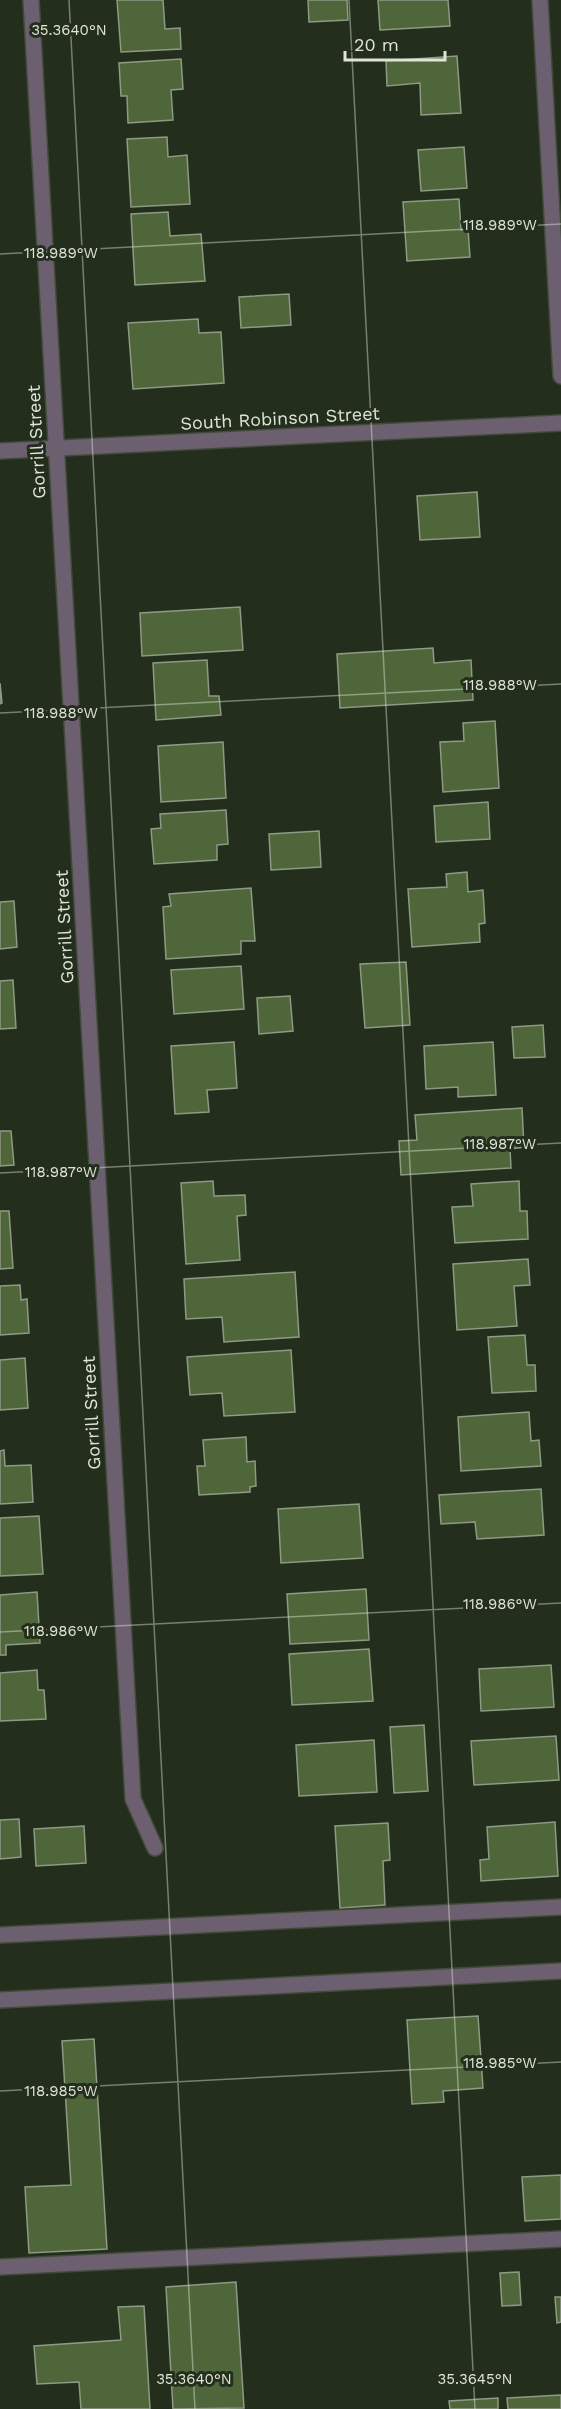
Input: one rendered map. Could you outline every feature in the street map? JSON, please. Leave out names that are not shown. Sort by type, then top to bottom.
[{"type":"street","name":"Gorrill Street","points":[[31,0],[133,1799],[155,1848]]},
{"type":"street","points":[[540,0],[561,376]]},
{"type":"street","name":"South Robinson Street","points":[[0,451],[561,423]]},
{"type":"street","points":[[0,1935],[561,1907]]},
{"type":"street","points":[[0,2000],[561,1971]]},
{"type":"street","points":[[0,2267],[561,2239]]},
{"type":"building","points":[[117,0],[163,0],[165,29],[180,28],[181,49],[121,52]]},
{"type":"building","points":[[308,0],[347,0],[348,20],[309,22]]},
{"type":"building","points":[[378,0],[448,0],[450,26],[380,30]]},
{"type":"building","points":[[457,56],[461,113],[421,115],[420,83],[387,86],[386,61]]},
{"type":"building","points":[[181,59],[183,89],[171,90],[173,120],[128,123],[127,96],[121,96],[119,63]]},
{"type":"building","points":[[167,137],[168,157],[187,155],[190,204],[131,207],[127,139]]},
{"type":"building","points":[[464,147],[467,188],[421,191],[418,150]]},
{"type":"building","points":[[459,199],[461,230],[468,229],[470,257],[407,261],[403,202]]},
{"type":"building","points":[[168,212],[170,236],[201,234],[205,281],[135,285],[131,214]]},
{"type":"building","points":[[289,294],[291,325],[241,328],[239,297]]},
{"type":"building","points":[[198,319],[199,333],[221,332],[224,383],[133,389],[128,323]]},
{"type":"building","points":[[477,492],[480,537],[420,540],[417,496]]},
{"type":"building","points":[[240,607],[243,650],[142,656],[140,613]]},
{"type":"building","points":[[433,648],[434,663],[471,660],[473,700],[340,708],[337,654]]},
{"type":"building","points":[[207,660],[209,696],[219,696],[221,715],[156,720],[153,663]]},
{"type":"building","points":[[495,721],[499,788],[443,792],[440,742],[464,741],[463,723]]},
{"type":"building","points":[[223,742],[226,798],[161,802],[158,746]]},
{"type":"building","points":[[488,802],[490,839],[436,842],[434,806]]},
{"type":"building","points":[[226,810],[228,844],[217,845],[217,860],[154,864],[151,829],[161,828],[160,814]]},
{"type":"building","points":[[319,831],[321,867],[271,870],[269,834]]},
{"type":"building","points":[[467,872],[468,892],[483,890],[485,923],[479,924],[480,942],[412,947],[408,889],[447,887],[446,874]]},
{"type":"building","points":[[251,888],[255,941],[241,941],[241,954],[166,959],[163,907],[171,906],[169,894]]},
{"type":"building","points":[[14,901],[17,947],[0,949],[0,902]]},
{"type":"building","points":[[406,962],[410,1025],[365,1028],[360,964]]},
{"type":"building","points":[[241,966],[244,1009],[174,1014],[171,970]]},
{"type":"building","points":[[13,980],[16,1028],[0,1029],[0,981]]},
{"type":"building","points":[[290,996],[293,1031],[259,1034],[257,998]]},
{"type":"building","points":[[543,1025],[545,1057],[514,1058],[512,1027]]},
{"type":"building","points":[[234,1042],[237,1088],[207,1090],[209,1112],[175,1114],[171,1046]]},
{"type":"building","points":[[493,1042],[496,1095],[458,1097],[458,1087],[426,1089],[424,1046]]},
{"type":"building","points":[[522,1108],[524,1147],[510,1149],[511,1168],[401,1175],[399,1141],[417,1140],[415,1115]]},
{"type":"building","points":[[0,1131],[11,1131],[14,1165],[0,1166]]},
{"type":"building","points":[[213,1181],[214,1196],[245,1195],[246,1215],[237,1216],[240,1260],[186,1264],[181,1183]]},
{"type":"building","points":[[519,1181],[520,1211],[527,1211],[528,1239],[455,1243],[452,1207],[473,1206],[471,1184]]},
{"type":"building","points":[[0,1211],[9,1211],[13,1268],[0,1269]]},
{"type":"building","points":[[528,1259],[530,1285],[514,1286],[517,1326],[457,1330],[453,1264]]},
{"type":"building","points":[[295,1272],[299,1337],[224,1342],[222,1317],[186,1319],[184,1279]]},
{"type":"building","points":[[20,1285],[21,1300],[27,1299],[29,1333],[0,1335],[0,1286]]},
{"type":"building","points":[[525,1335],[527,1365],[535,1365],[536,1391],[492,1393],[488,1337]]},
{"type":"building","points":[[291,1350],[295,1412],[224,1416],[222,1393],[190,1395],[187,1357]]},
{"type":"building","points":[[25,1358],[28,1408],[0,1410],[0,1360]]},
{"type":"building","points":[[529,1412],[531,1441],[539,1440],[541,1466],[461,1471],[458,1417]]},
{"type":"building","points":[[246,1437],[247,1462],[255,1461],[256,1486],[250,1487],[250,1492],[199,1495],[197,1466],[205,1466],[203,1440]]},
{"type":"building","points":[[4,1450],[5,1466],[31,1465],[33,1502],[0,1504],[0,1451]]},
{"type":"building","points":[[541,1489],[544,1535],[477,1539],[475,1522],[441,1524],[439,1495]]},
{"type":"building","points":[[359,1504],[363,1558],[281,1563],[278,1509]]},
{"type":"building","points":[[39,1516],[43,1574],[0,1576],[0,1518]]},
{"type":"building","points":[[366,1589],[369,1640],[290,1644],[287,1594]]},
{"type":"building","points":[[37,1592],[40,1643],[6,1645],[6,1655],[0,1655],[0,1595]]},
{"type":"building","points":[[369,1649],[373,1701],[292,1705],[289,1654]]},
{"type":"building","points":[[551,1665],[554,1707],[481,1711],[479,1669]]},
{"type":"building","points":[[37,1670],[38,1690],[44,1690],[46,1719],[0,1721],[0,1673]]},
{"type":"building","points":[[424,1725],[428,1791],[394,1793],[390,1727]]},
{"type":"building","points":[[556,1736],[559,1780],[474,1785],[471,1741]]},
{"type":"building","points":[[374,1740],[377,1792],[299,1796],[296,1745]]},
{"type":"building","points":[[19,1819],[21,1857],[0,1859],[0,1820]]},
{"type":"building","points":[[555,1822],[558,1876],[481,1881],[480,1860],[489,1859],[487,1827]]},
{"type":"building","points":[[388,1823],[390,1860],[383,1861],[385,1905],[340,1908],[335,1826]]},
{"type":"building","points":[[84,1826],[86,1863],[36,1866],[34,1829]]},
{"type":"building","points":[[478,2016],[483,2088],[443,2091],[444,2102],[412,2104],[407,2020]]},
{"type":"building","points":[[94,2039],[107,2249],[29,2253],[25,2187],[71,2185],[62,2041]]},
{"type":"building","points":[[561,2175],[561,2219],[525,2221],[522,2177]]},
{"type":"building","points":[[519,2272],[521,2305],[502,2306],[500,2273]]},
{"type":"building","points":[[236,2282],[244,2408],[173,2409],[166,2287]]},
{"type":"building","points":[[555,2297],[561,2297],[561,2322],[557,2323]]},
{"type":"building","points":[[144,2306],[150,2409],[81,2409],[79,2382],[37,2384],[34,2346],[121,2340],[118,2307]]},
{"type":"building","points":[[561,2395],[561,2409],[508,2409],[507,2398]]},
{"type":"building","points":[[498,2398],[498,2409],[450,2409],[449,2401]]}]
